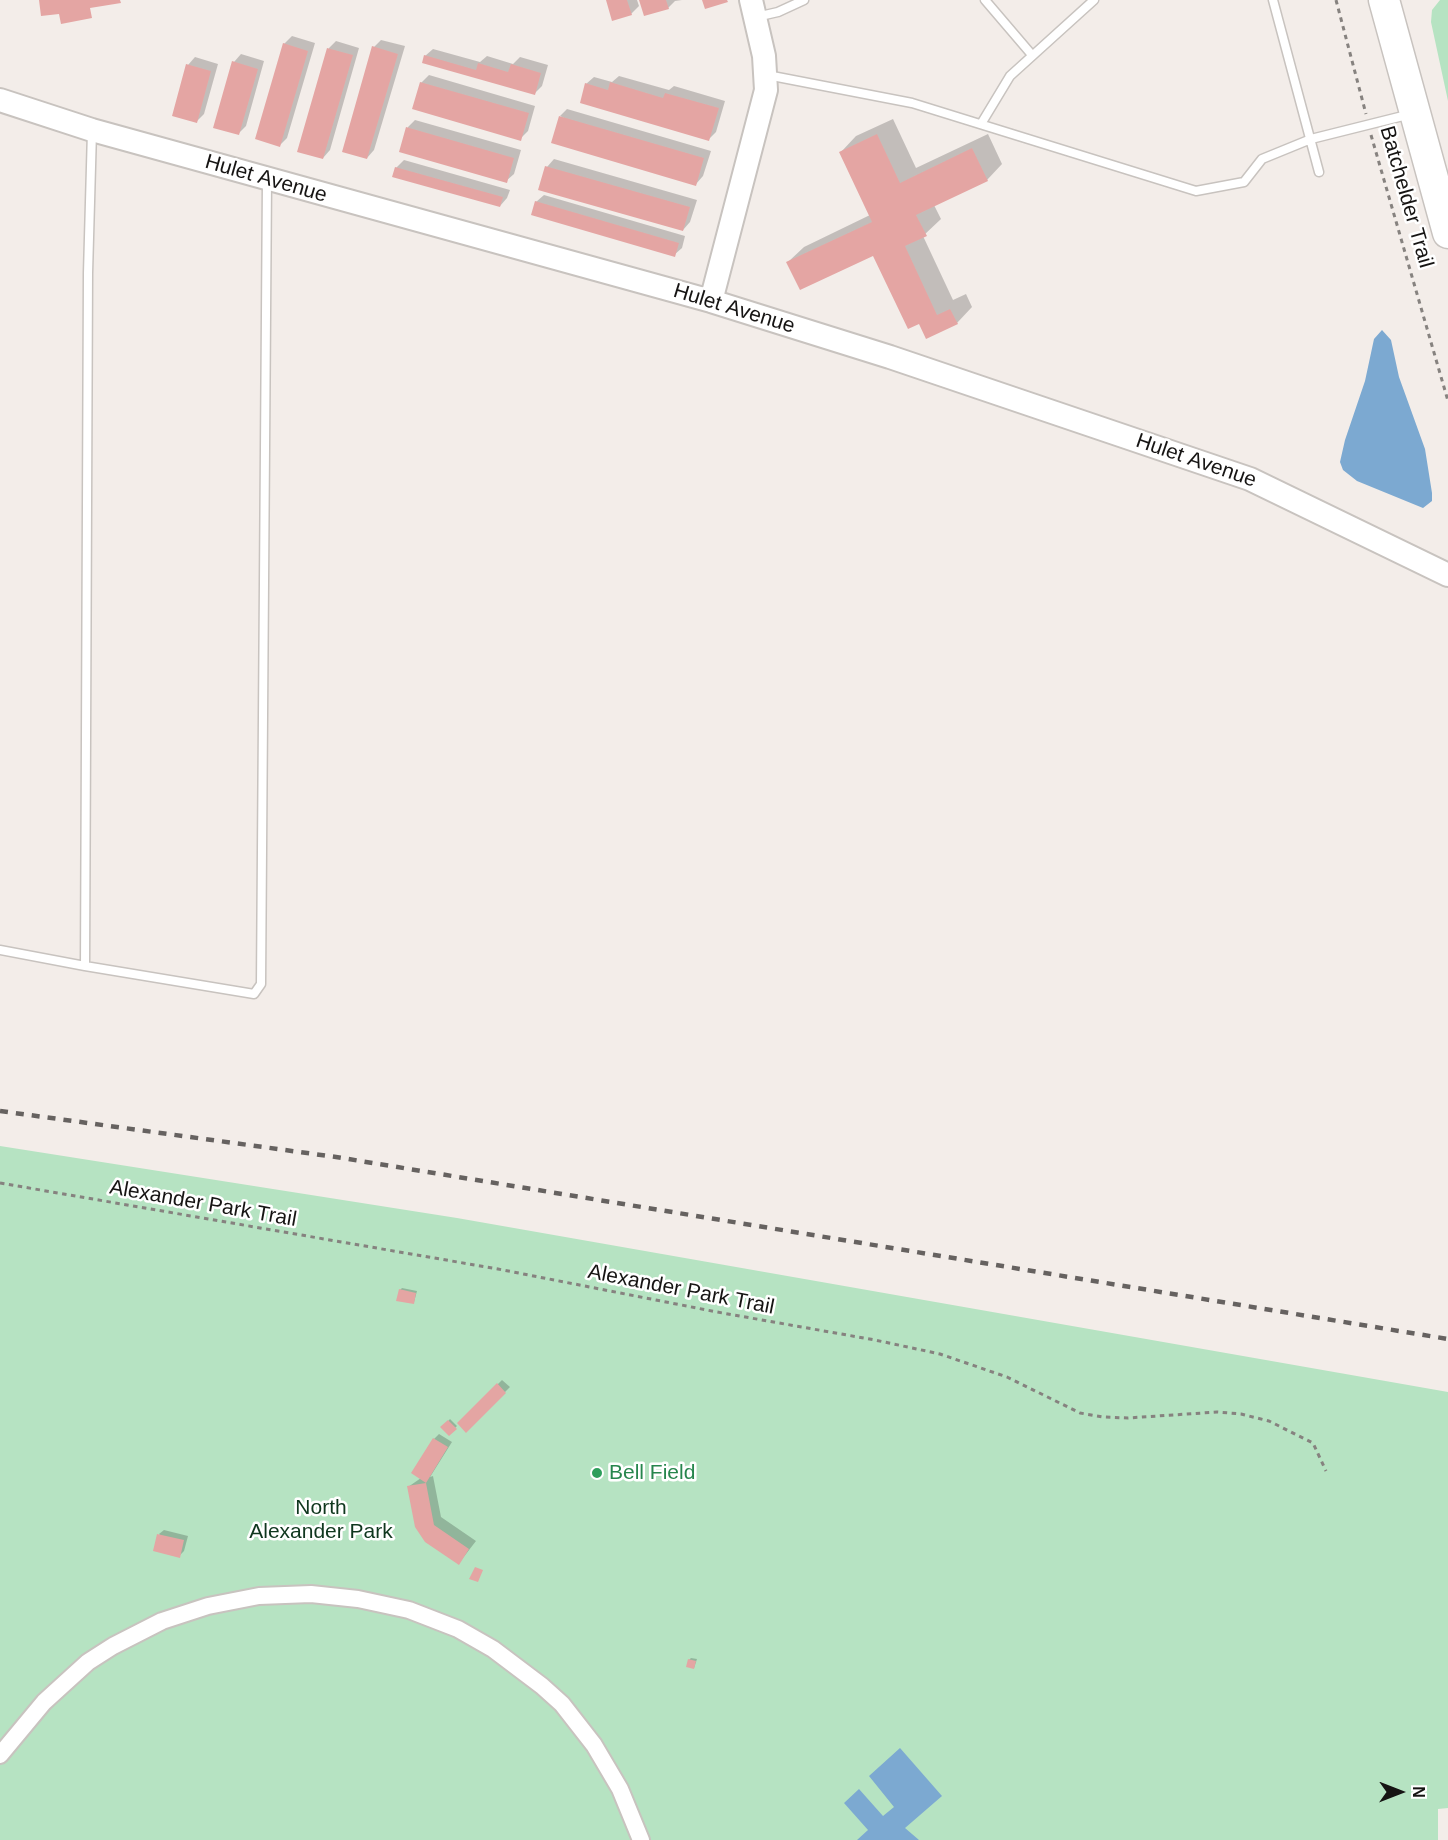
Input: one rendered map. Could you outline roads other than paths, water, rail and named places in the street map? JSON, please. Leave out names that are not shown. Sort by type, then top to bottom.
[{"type":"highway","points":[[1384,0],[1448,233]]},
{"type":"street","points":[[711,301],[763,107],[767,75],[753,8]]},
{"type":"street","name":"Hulet Avenue","points":[[0,100],[92,130],[711,301],[890,357],[1250,479],[1448,575]]},
{"type":"street","points":[[0,1755],[45,1702],[88,1662],[113,1646],[162,1621],[208,1606],[259,1596],[311,1594],[358,1599],[409,1611],[458,1629],[493,1649],[542,1686],[562,1704],[594,1745],[620,1789],[641,1840]]},
{"type":"lane","points":[[753,8],[777,12],[804,0]]},
{"type":"lane","points":[[985,0],[1032,55]]},
{"type":"lane","points":[[981,124],[1010,76],[1094,0]]},
{"type":"lane","points":[[1274,0],[1319,172]]},
{"type":"lane","points":[[767,75],[912,103],[1196,191],[1244,182],[1262,159],[1311,139],[1414,113]]},
{"type":"lane","points":[[85,966],[88,285],[92,130]]},
{"type":"lane","points":[[0,950],[240,994],[254,994],[261,984],[267,179]]},
{"type":"water","points":[[1382,330],[1391,340],[1399,377],[1425,449],[1432,501],[1423,508],[1357,481],[1343,470],[1340,462],[1365,381],[1374,339]]},
{"type":"water","points":[[900,1748],[942,1796],[905,1828],[919,1840],[857,1840],[868,1830],[844,1803],[859,1789],[883,1816],[894,1807],[869,1776]]},
{"type":"railway","points":[[0,1111],[336,1157],[1448,1339]]},
{"type":"place","name":"Bell Field","points":[[597,1473]]},
{"type":"park label","name":"North Alexander Park","points":[[321,1520]]}]
